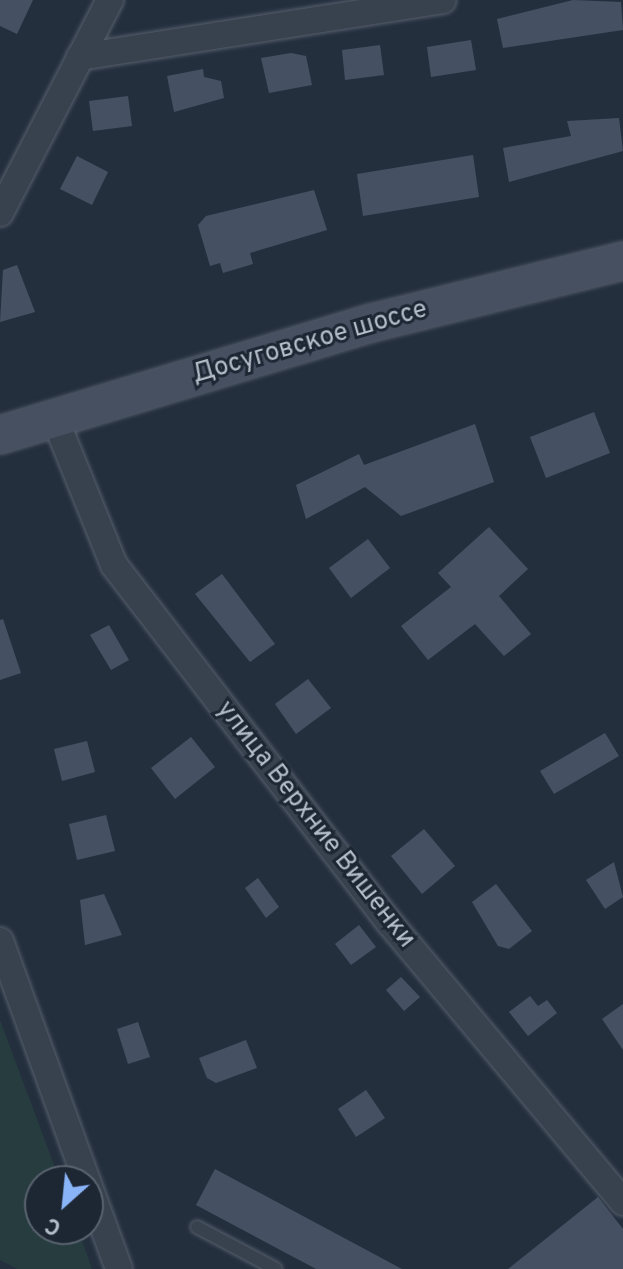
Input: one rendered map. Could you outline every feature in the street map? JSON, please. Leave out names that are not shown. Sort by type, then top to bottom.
[{"type":"main road","name":"Досуговское шоссе","points":[[0,435],[372,323],[623,261]]},
{"type":"street","points":[[80,57],[443,0]]},
{"type":"street","points":[[0,213],[80,57],[104,2]]},
{"type":"street","name":"улица Верхние Вишенки","points":[[55,419],[114,565],[389,922],[623,1202]]},
{"type":"street","points":[[0,941],[82,1165]]},
{"type":"street","points":[[104,1227],[119,1269]]},
{"type":"lane","points":[[197,1227],[276,1269]]},
{"type":"green space","points":[[0,1020],[54,1165],[24,1165],[24,1245],[84,1245],[92,1269],[17,1269],[0,1260]]},
{"type":"building","points":[[0,0],[33,0],[17,34],[0,26]]},
{"type":"building","points":[[573,0],[621,2],[623,30],[503,48],[497,19]]},
{"type":"building","points":[[471,40],[476,70],[431,77],[427,47]]},
{"type":"building","points":[[380,45],[384,75],[345,80],[342,50]]},
{"type":"building","points":[[291,53],[306,56],[312,85],[269,93],[261,58]]},
{"type":"building","points":[[203,69],[204,77],[221,81],[224,98],[174,112],[167,76]]},
{"type":"building","points":[[128,96],[132,126],[93,131],[89,101]]},
{"type":"building","points":[[619,118],[623,151],[509,182],[503,148],[571,136],[567,121]]},
{"type":"building","points":[[473,155],[479,197],[363,216],[357,174]]},
{"type":"building","points":[[77,156],[108,172],[92,205],[60,189]]},
{"type":"building","points":[[314,190],[327,230],[250,253],[253,264],[223,273],[220,263],[210,266],[198,225],[206,216]]},
{"type":"building","points":[[17,265],[35,312],[0,322],[3,270]]},
{"type":"building","points":[[594,412],[610,453],[546,478],[530,437]]},
{"type":"building","points":[[475,424],[494,482],[401,516],[365,487],[306,519],[296,485],[359,454],[364,465]]},
{"type":"building","points":[[489,527],[528,569],[499,596],[531,634],[504,656],[475,624],[428,660],[401,626],[451,587],[438,573]]},
{"type":"building","points":[[368,539],[390,568],[351,598],[329,568]]},
{"type":"building","points":[[222,574],[275,644],[250,662],[195,594]]},
{"type":"building","points":[[3,619],[21,673],[0,680],[0,620]]},
{"type":"building","points":[[109,625],[129,660],[111,670],[90,635]]},
{"type":"building","points":[[308,679],[331,708],[296,734],[275,704]]},
{"type":"building","points":[[605,733],[619,756],[554,794],[540,771]]},
{"type":"building","points":[[191,737],[215,767],[175,799],[151,768]]},
{"type":"building","points":[[87,741],[95,772],[62,781],[54,749]]},
{"type":"building","points":[[106,815],[115,851],[77,860],[69,824]]},
{"type":"building","points":[[424,829],[455,866],[422,894],[391,856]]},
{"type":"building","points":[[614,862],[623,897],[605,909],[586,880]]},
{"type":"building","points":[[258,878],[279,907],[266,918],[245,888]]},
{"type":"building","points":[[496,884],[532,931],[509,949],[498,946],[472,902]]},
{"type":"building","points":[[104,894],[122,935],[85,945],[80,900]]},
{"type":"building","points":[[359,925],[376,947],[351,965],[335,944]]},
{"type":"building","points":[[401,977],[420,997],[404,1011],[386,990]]},
{"type":"building","points":[[530,996],[538,1006],[547,1000],[557,1013],[528,1036],[509,1012]]},
{"type":"building","points":[[623,1004],[623,1050],[602,1019]]},
{"type":"building","points":[[138,1022],[150,1057],[128,1064],[117,1029]]},
{"type":"building","points":[[246,1040],[257,1068],[216,1083],[207,1078],[199,1058]]},
{"type":"building","points":[[366,1090],[385,1118],[356,1137],[338,1109]]},
{"type":"building","points":[[215,1169],[402,1269],[316,1269],[196,1205]]},
{"type":"building","points":[[598,1197],[623,1229],[623,1269],[508,1269]]}]
